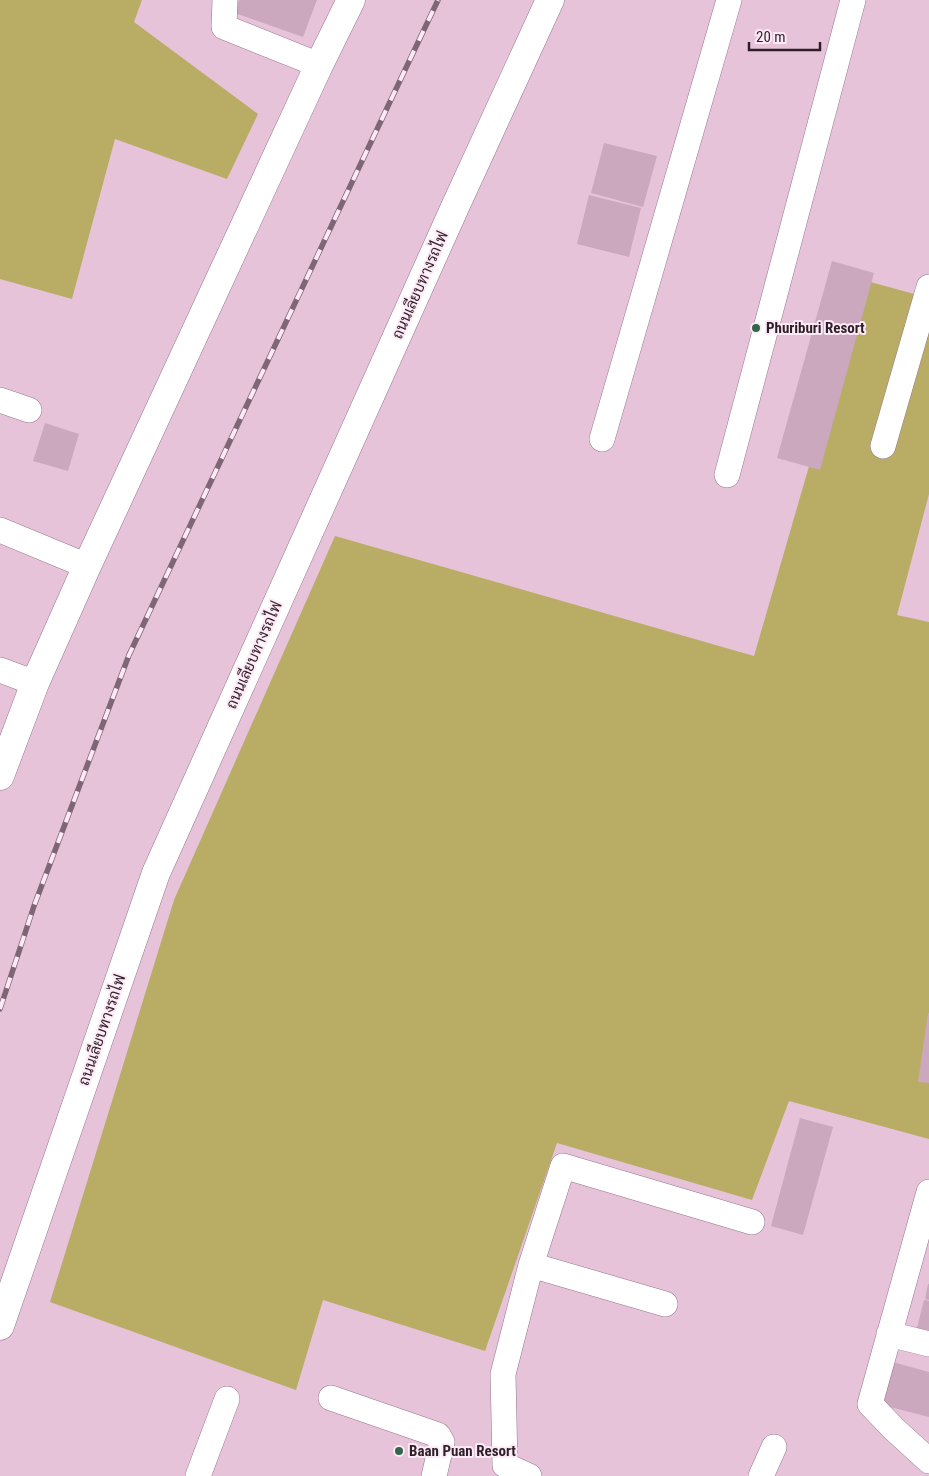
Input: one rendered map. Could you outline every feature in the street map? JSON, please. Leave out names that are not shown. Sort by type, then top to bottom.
[{"type":"street","points":[[225,0],[224,27],[319,65]]},
{"type":"street","points":[[0,776],[35,684],[87,566],[319,65],[351,0]]},
{"type":"street","name":"ถนนเลียบทางรถไฟ","points":[[0,1326],[156,874],[455,207],[550,0]]},
{"type":"street","points":[[602,440],[729,0]]},
{"type":"street","points":[[727,475],[853,0]]},
{"type":"street","points":[[883,446],[929,288]]},
{"type":"street","points":[[0,400],[29,410]]},
{"type":"street","points":[[0,530],[87,566]]},
{"type":"street","points":[[0,670],[35,684]]},
{"type":"street","points":[[529,1476],[505,1465],[503,1374],[531,1265],[563,1166],[752,1222]]},
{"type":"street","points":[[929,1192],[922,1246],[889,1334],[870,1404],[929,1461]]},
{"type":"street","points":[[531,1265],[665,1304]]},
{"type":"street","points":[[889,1334],[929,1344]]},
{"type":"street","points":[[331,1398],[438,1435],[442,1442],[434,1476]]},
{"type":"street","points":[[198,1476],[227,1399]]},
{"type":"street","points":[[894,1429],[929,1438]]},
{"type":"street","points":[[761,1476],[774,1447]]},
{"type":"shaded area","points":[[0,0],[142,0],[134,22],[258,114],[227,179],[115,139],[72,299],[0,279]]},
{"type":"shaded area","points":[[863,280],[929,298],[929,494],[897,615],[929,622],[929,1139],[789,1101],[752,1200],[557,1143],[485,1351],[323,1300],[296,1390],[50,1302],[174,900],[335,536],[754,656]]},
{"type":"building","points":[[239,0],[317,0],[303,37],[235,13]]},
{"type":"building","points":[[604,143],[657,156],[643,207],[591,193]]},
{"type":"building","points":[[589,195],[641,208],[629,257],[577,244]]},
{"type":"building","points":[[832,261],[874,273],[820,470],[777,458]]},
{"type":"building","points":[[45,423],[79,434],[68,471],[33,461]]},
{"type":"building","points":[[929,1013],[929,1083],[918,1082]]},
{"type":"building","points":[[800,1118],[833,1127],[803,1235],[771,1226]]},
{"type":"building","points":[[929,1284],[929,1300],[925,1299]]},
{"type":"building","points":[[924,1300],[929,1301],[929,1330],[917,1328]]},
{"type":"building","points":[[889,1361],[929,1372],[929,1417],[878,1404]]},
{"type":"railway","points":[[0,1009],[34,906],[129,655],[438,0]]},
{"type":"place","name":"Phuriburi Resort","points":[[756,328]]},
{"type":"place","name":"Baan Puan Resort","points":[[399,1451]]}]
